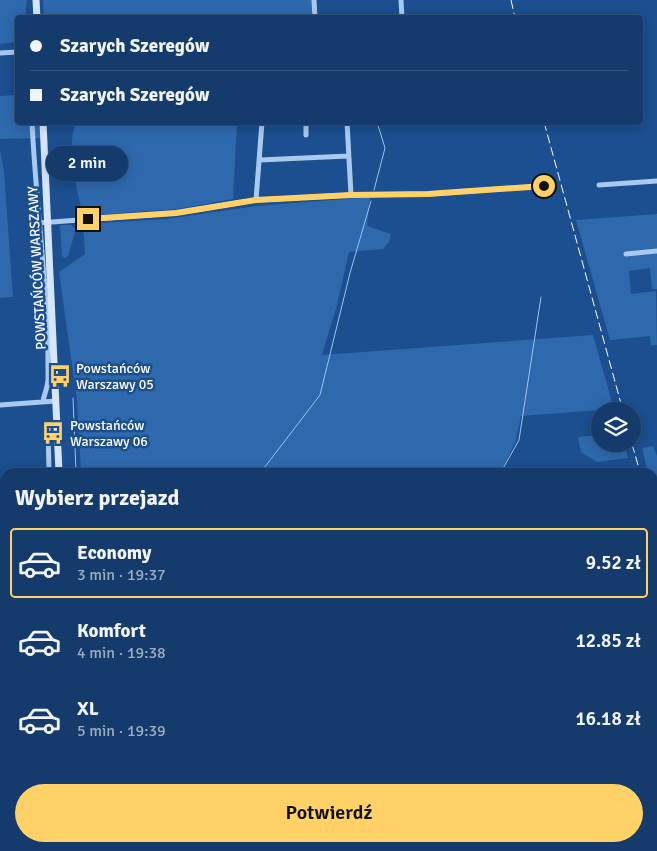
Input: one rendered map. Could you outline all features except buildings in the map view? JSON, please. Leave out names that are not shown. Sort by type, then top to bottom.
[{"type":"street","points":[[36,0],[37,15]]},
{"type":"street","points":[[314,0],[316,15]]},
{"type":"street","points":[[401,0],[402,15]]},
{"type":"street","points":[[0,54],[15,52]]},
{"type":"street","points":[[32,125],[38,223],[42,252],[48,375],[43,402]]},
{"type":"street","name":"POWSTAŃCÓW WARSZAWY","points":[[42,125],[59,468]]},
{"type":"street","points":[[256,200],[262,125]]},
{"type":"street","points":[[306,125],[306,135]]},
{"type":"street","points":[[347,125],[351,195]]},
{"type":"street","points":[[260,160],[348,156]]},
{"type":"street","points":[[599,185],[657,180]]},
{"type":"street","points":[[38,223],[176,213],[256,200],[351,195],[428,194],[544,186]]},
{"type":"street","points":[[626,254],[657,251]]},
{"type":"street","points":[[0,405],[56,401]]},
{"type":"street","points":[[48,426],[49,468]]},
{"type":"shaded area","points":[[0,0],[27,0],[25,15],[15,15],[15,42],[0,44]]},
{"type":"shaded area","points":[[43,0],[314,0],[315,15],[44,15]]},
{"type":"shaded area","points":[[15,95],[15,125],[40,125],[41,138],[0,139],[0,96]]},
{"type":"shaded area","points":[[75,125],[237,125],[233,199],[177,209],[83,216],[73,169],[73,133]]},
{"type":"shaded area","points":[[0,150],[4,172],[13,297],[0,298]]},
{"type":"shaded area","points":[[370,197],[367,226],[391,234],[389,242],[383,249],[349,252],[337,305],[322,355],[593,335],[612,402],[591,402],[591,411],[521,416],[516,440],[503,468],[81,468],[77,401],[59,272],[85,254],[83,224],[167,219],[256,206]]},
{"type":"shaded area","points":[[657,214],[657,289],[652,289],[650,268],[629,271],[631,294],[656,291],[657,345],[651,345],[650,336],[610,340],[576,220]]},
{"type":"shaded area","points":[[60,225],[71,225],[76,229],[68,256],[65,258],[62,256]]},
{"type":"shaded area","points":[[591,436],[591,452],[626,452],[628,458],[597,462],[581,452],[578,437]]},
{"type":"shaded area","points":[[653,446],[657,456],[657,468],[647,468],[642,448]]},
{"type":"waterway","points":[[374,190],[385,148],[378,125]]},
{"type":"waterway","points":[[264,468],[320,395],[350,273],[371,201]]},
{"type":"waterway","points":[[503,468],[519,440],[541,297]]},
{"type":"waterway","points":[[73,398],[76,468]]},
{"type":"railway","points":[[511,0],[514,15]]},
{"type":"railway","points":[[545,125],[621,402]]},
{"type":"railway","points":[[634,452],[639,468]]},
{"type":"place","name":"Powstańców Warszawy 05","points":[[60,376]]},
{"type":"place","name":"Powstańców Warszawy 06","points":[[53,433]]},
{"type":"route","points":[[88,219],[176,213],[256,200],[351,195],[428,194],[544,186]]}]
